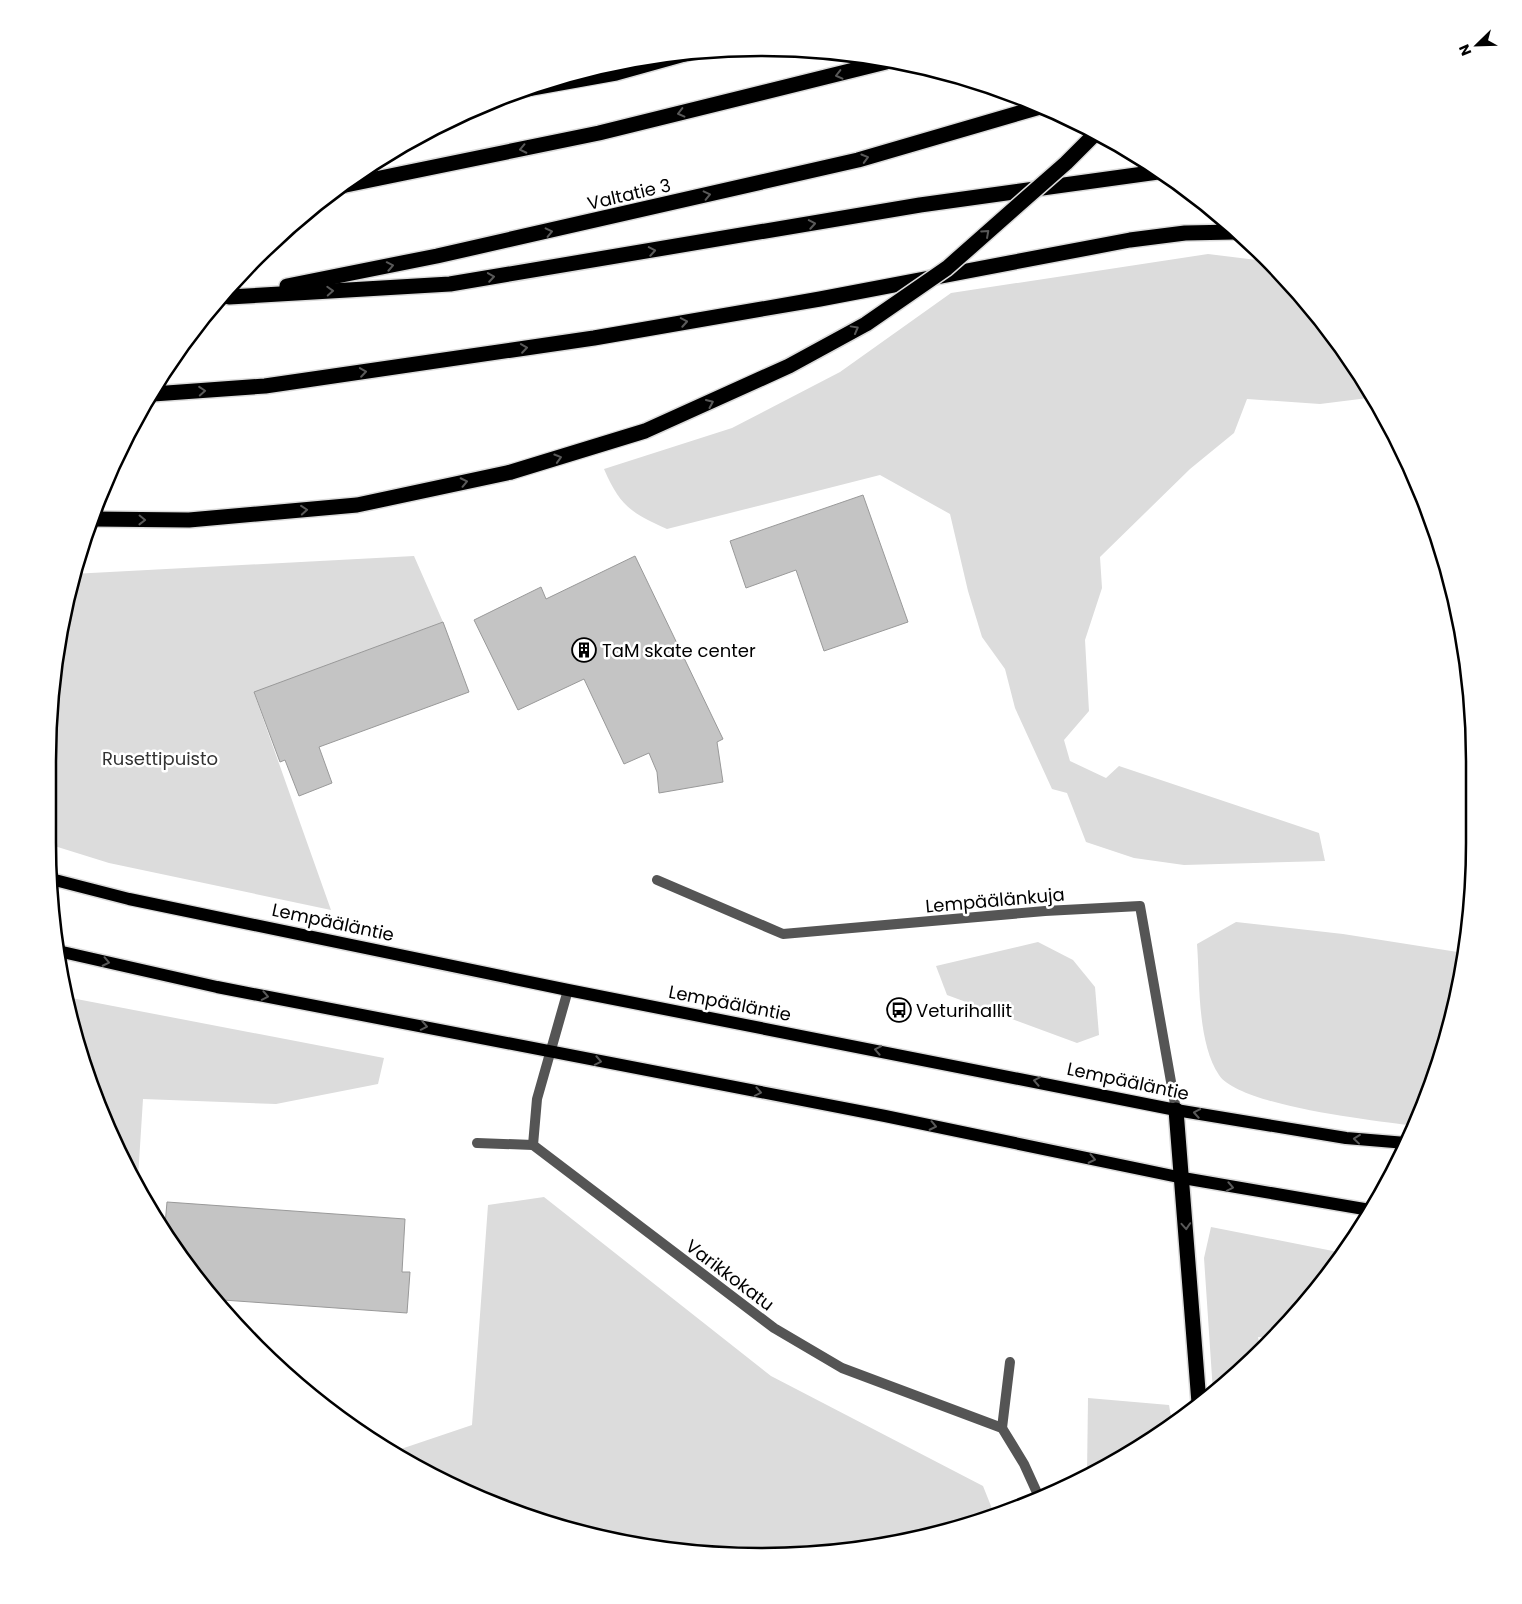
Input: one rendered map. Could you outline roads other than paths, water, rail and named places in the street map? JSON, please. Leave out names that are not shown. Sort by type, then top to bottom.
[{"type":"highway","points":[[359,182],[599,133],[872,65]]},
{"type":"highway","points":[[588,78],[632,69]]},
{"type":"highway","name":"Valtatie 3","points":[[230,297],[437,256],[858,160],[1030,110]]},
{"type":"highway","points":[[100,519],[189,520],[356,505],[511,472],[645,431],[789,366],[866,324],[947,268],[1066,163],[1090,139]]},
{"type":"highway","points":[[230,298],[450,284],[920,205],[1150,173]]},
{"type":"highway","points":[[160,393],[265,386],[584,340],[820,299],[1130,240],[1185,233],[1227,232]]},
{"type":"highway","points":[[1176,1110],[1198,1395]]},
{"type":"main road","name":"Lempääläntie","points":[[58,881],[129,899],[568,990],[1176,1110],[1346,1138],[1399,1142]]},
{"type":"main road","points":[[65,953],[217,987],[885,1116],[1182,1178],[1363,1209]]},
{"type":"street","name":"Lempäälänkuja","points":[[657,880],[783,934],[1046,911],[1140,906],[1176,1110]]},
{"type":"street","points":[[477,1143],[534,1145],[537,1099],[568,990]]},
{"type":"street","name":"Varikkokatu","points":[[534,1145],[774,1328],[842,1368],[1002,1428]]},
{"type":"street","points":[[1010,1362],[1002,1428],[1024,1464],[1037,1492]]},
{"type":"place","name":"TaM skate center","points":[[584,650]]},
{"type":"place","name":"Veturihallit","points":[[899,1010]]},
{"type":"park label","name":"Rusettipuisto","points":[[160,758]]}]
